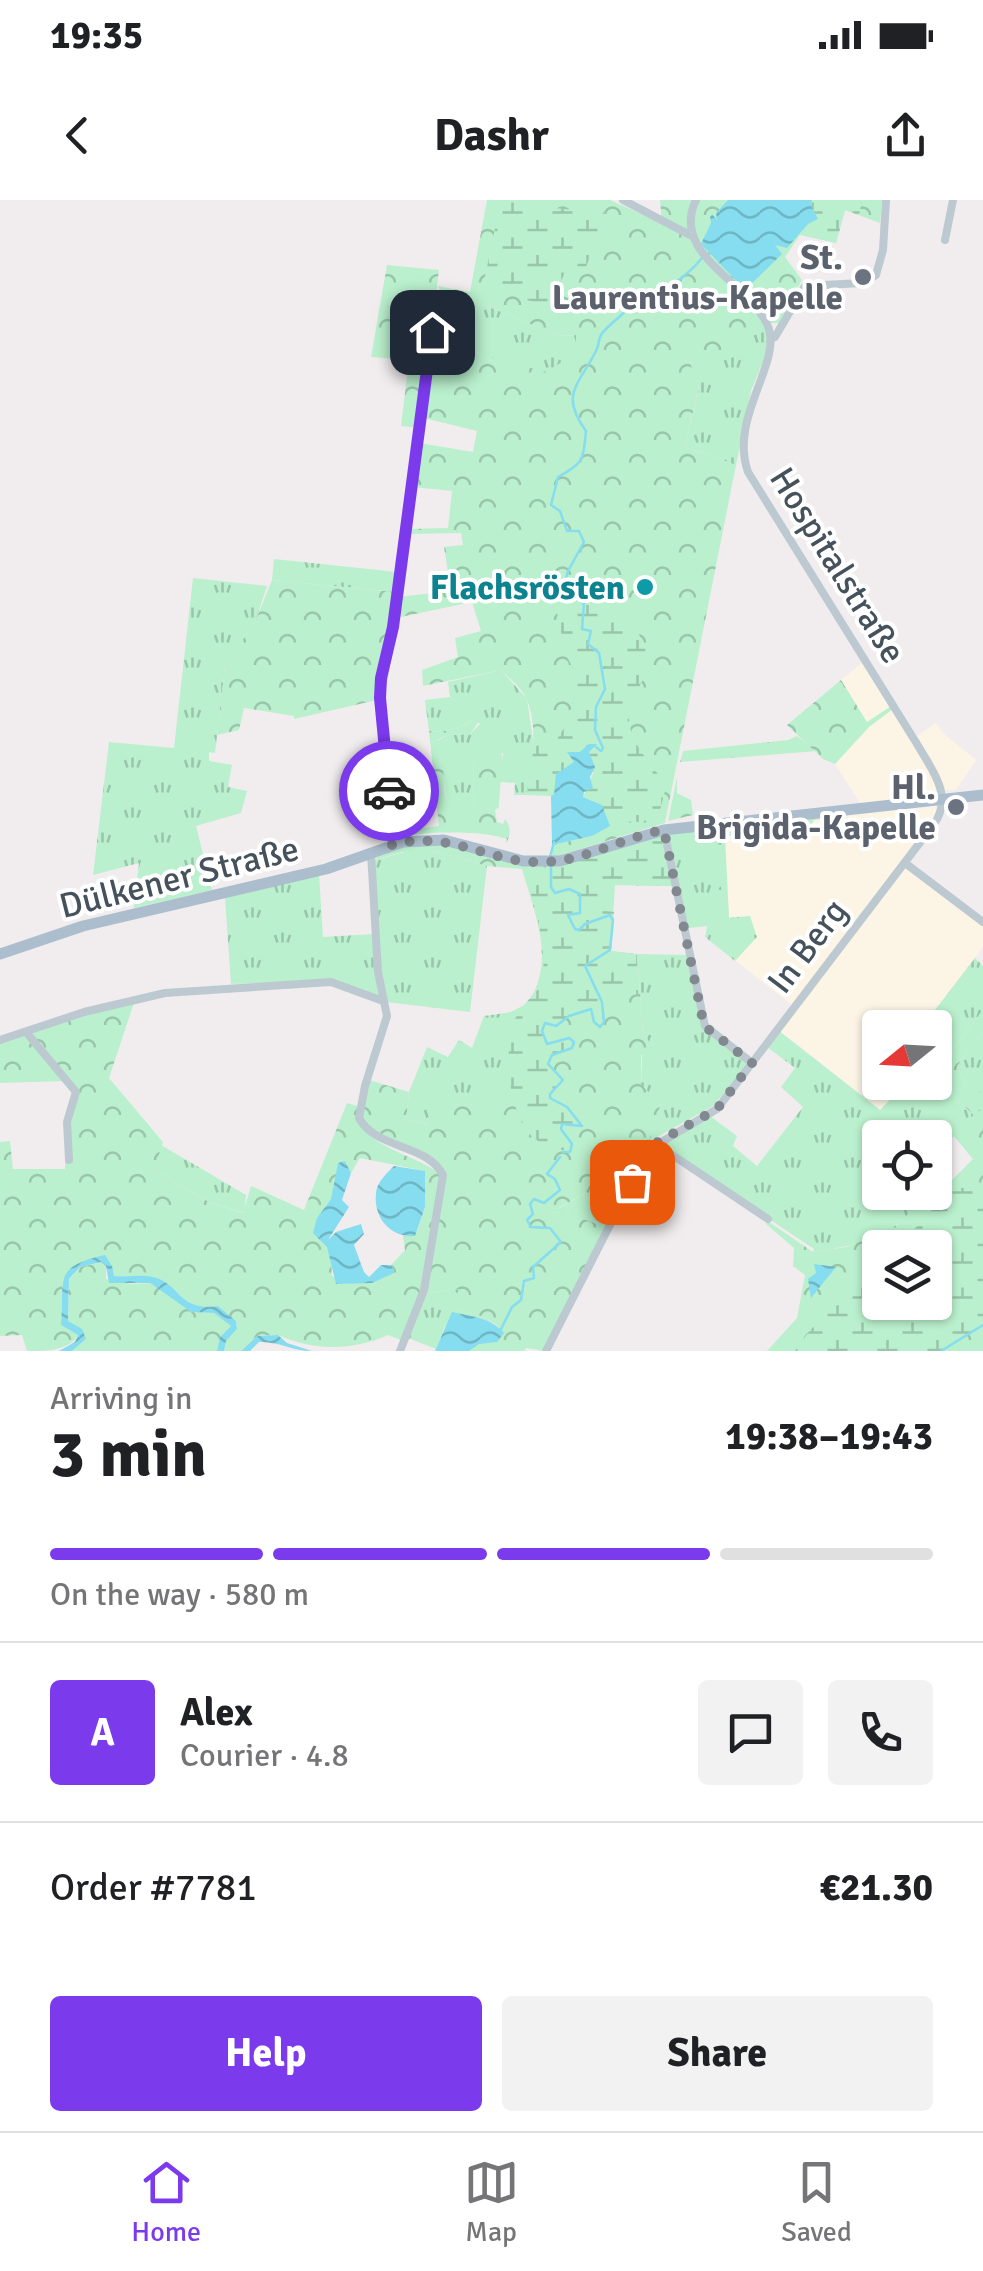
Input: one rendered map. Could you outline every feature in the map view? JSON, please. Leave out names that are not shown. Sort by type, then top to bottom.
[{"type":"main road","points":[[664,830],[983,795]]},
{"type":"main road","name":"Dülkener Straße","points":[[0,954],[83,926],[306,874],[416,840],[444,840],[522,861],[560,861],[664,830]]},
{"type":"street","points":[[623,200],[690,236],[768,326],[771,338],[776,337],[805,286],[862,283],[876,275],[884,250],[886,200]]},
{"type":"street","points":[[690,236],[688,218],[696,200]]},
{"type":"street","points":[[945,240],[952,200]]},
{"type":"street","points":[[392,845],[380,698],[393,627],[435,301]]},
{"type":"street","points":[[768,326],[782,326]]},
{"type":"street","name":"Hospitalstraße","points":[[771,338],[768,360],[752,394],[746,424],[743,454],[748,472],[917,744],[940,784],[944,800]]},
{"type":"street","name":"In Berg","points":[[546,1351],[648,1150],[717,1109],[941,815],[944,800]]},
{"type":"street","points":[[664,830],[704,1026],[752,1063]]},
{"type":"street","points":[[371,853],[378,972],[387,1016],[359,1118],[372,1134],[432,1162],[442,1171],[443,1180],[424,1290],[400,1351]]},
{"type":"street","points":[[905,862],[983,922]]},
{"type":"street","points":[[0,1040],[165,993],[331,982],[383,1000]]},
{"type":"street","points":[[26,1032],[76,1092],[68,1122],[69,1160]]},
{"type":"street","points":[[656,1144],[768,1219]]},
{"type":"shaded area","points":[[862,663],[911,740],[936,723],[976,760],[956,790],[935,790],[937,814],[903,862],[983,925],[983,947],[935,1010],[862,1010],[862,1095],[780,1031],[796,1008],[705,937],[706,929],[729,918],[724,835],[810,826],[816,816],[861,811],[859,801],[835,764],[869,727],[841,680]]},
{"type":"shaded area","points":[[868,1100],[890,1100],[881,1110]]},
{"type":"green space","points":[[487,200],[610,200],[662,223],[660,200],[882,200],[880,223],[845,210],[836,243],[800,235],[785,257],[802,280],[779,323],[769,323],[756,312],[726,360],[701,350],[690,363],[699,385],[685,447],[736,465],[665,823],[550,858],[552,845],[592,836],[594,771],[551,796],[527,795],[533,723],[527,700],[516,684],[501,670],[423,686],[422,670],[458,657],[455,638],[481,631],[472,602],[396,618],[398,597],[451,591],[444,547],[463,545],[461,533],[406,534],[407,529],[448,528],[452,491],[413,487],[419,443],[473,452],[477,431],[424,418],[421,428],[401,426],[409,360],[371,357],[387,265],[439,270],[436,294],[461,349],[546,372],[576,353],[576,335],[560,336],[460,295],[459,290],[470,292]]},
{"type":"green space","points":[[501,200],[607,213],[584,272],[567,268],[549,307],[483,286]]},
{"type":"green space","points":[[812,200],[862,200],[859,215],[845,210],[836,243],[800,234],[818,219]]},
{"type":"green space","points":[[438,286],[459,290],[460,295],[560,336],[577,335],[577,353],[546,373],[460,349]]},
{"type":"green space","points":[[757,312],[768,335],[767,351],[751,391],[736,465],[685,447],[699,386],[690,363],[701,350]]},
{"type":"green space","points":[[274,559],[397,572],[395,592],[272,580]]},
{"type":"green space","points":[[359,570],[388,573],[386,589],[358,586]]},
{"type":"green space","points":[[193,578],[267,586],[255,622],[225,667],[215,753],[209,752],[209,761],[232,765],[228,787],[247,791],[241,813],[196,826],[212,890],[134,908],[139,863],[93,875],[109,742],[174,748]]},
{"type":"green space","points":[[272,580],[395,592],[377,700],[294,719],[244,708],[239,730],[217,735],[225,666],[255,622]]},
{"type":"green space","points":[[586,593],[598,596],[621,612],[645,648],[645,674],[630,706],[630,728],[638,747],[666,787],[659,814],[642,822],[611,821],[598,803],[583,797],[594,771],[589,752],[576,753],[554,794],[527,795],[534,746],[554,744],[566,725],[577,688],[557,613],[574,597]]},
{"type":"green space","points":[[501,670],[527,699],[534,746],[527,795],[514,795],[515,783],[499,782],[503,753],[473,754],[474,814],[453,813],[448,807],[437,741],[447,735],[470,734],[480,724],[474,719],[453,730],[429,731],[425,700],[450,697],[448,682]]},
{"type":"green space","points":[[841,680],[867,722],[891,706],[893,709],[869,727],[835,764],[823,759],[787,725]]},
{"type":"green space","points":[[480,720],[470,734],[447,735],[437,740],[446,797],[454,813],[474,813],[473,754],[492,744],[500,746],[499,807],[495,810],[497,822],[503,824],[505,819],[508,825],[509,834],[506,843],[507,839],[496,836],[468,833],[395,838],[395,832],[439,826],[429,731],[453,729]]},
{"type":"green space","points":[[797,736],[817,751],[680,762],[683,751]]},
{"type":"green space","points":[[677,777],[677,793],[691,800],[693,815],[668,821]]},
{"type":"green space","points":[[836,817],[814,820],[807,831],[788,823],[723,829],[725,918],[750,916],[757,937],[735,961],[705,937],[707,926],[685,925],[667,832]]},
{"type":"green space","points":[[788,823],[803,827],[725,836],[729,918],[725,919],[719,888],[723,884],[717,831]]},
{"type":"green space","points":[[663,834],[674,886],[615,885],[611,951],[637,954],[643,1031],[651,1045],[650,1051],[641,1055],[641,1085],[661,1103],[647,1147],[627,1186],[595,1176],[585,1193],[557,1209],[607,1228],[545,1351],[469,1351],[499,1327],[485,1317],[452,1309],[459,1289],[426,1293],[444,1170],[371,1131],[363,1119],[363,1100],[369,1080],[409,1092],[406,1120],[428,1124],[432,1103],[491,1101],[541,1072],[528,1003],[541,970],[537,920],[522,869],[487,866],[431,850],[402,852],[375,860],[382,851],[436,842],[521,863]]},
{"type":"green space","points":[[661,837],[674,886],[615,885],[609,889],[607,911],[614,912],[611,951],[637,954],[638,994],[602,1002],[604,1022],[600,1027],[594,1022],[591,1009],[569,1016],[556,1026],[545,1023],[542,1031],[547,1044],[569,1038],[574,1042],[572,1048],[552,1055],[548,1064],[563,1080],[550,1094],[582,1126],[562,1125],[572,1141],[570,1152],[551,1147],[525,1128],[510,1079],[512,1028],[543,977],[541,934],[523,865],[547,868]]},
{"type":"green space","points":[[416,849],[487,866],[470,1012],[386,1002],[380,972],[375,860]]},
{"type":"green space","points":[[319,873],[323,937],[374,934],[380,995],[332,981],[231,984],[225,898]]},
{"type":"green space","points":[[637,954],[688,955],[702,1026],[746,1060],[747,1065],[713,1106],[648,1142],[661,1103],[641,1086],[643,1031]]},
{"type":"green space","points":[[975,958],[983,966],[983,1010],[952,1051],[952,1010],[935,1010]]},
{"type":"green space","points":[[135,1000],[109,1078],[163,1142],[154,1170],[209,1202],[243,1213],[251,1186],[304,1210],[347,1103],[357,1106],[359,1120],[375,1140],[428,1166],[439,1173],[441,1181],[423,1289],[403,1341],[388,1335],[361,1344],[333,1347],[305,1344],[278,1335],[257,1336],[241,1351],[224,1351],[226,1341],[237,1329],[236,1321],[218,1306],[195,1305],[154,1277],[113,1276],[105,1256],[76,1265],[65,1277],[61,1325],[78,1335],[69,1344],[27,1351],[22,1335],[0,1336],[0,1142],[10,1141],[13,1169],[65,1169],[66,1124],[75,1093],[66,1081],[0,1083],[0,1041]],"holes":[[[360,1158],[425,1171],[425,1207],[415,1235],[403,1236],[405,1250],[391,1265],[394,1270],[363,1281],[332,1276],[331,1258],[317,1218],[331,1199],[345,1161],[351,1173]]]},
{"type":"green space","points":[[528,1003],[541,1072],[491,1101],[433,1104],[429,1124],[406,1120],[409,1092],[427,1047],[448,1057],[459,1040],[472,1048],[484,1016],[511,1012]]},
{"type":"green space","points":[[983,1010],[983,1033],[957,1066],[965,1082],[981,1093],[978,1111],[983,1110],[983,1351],[767,1351],[797,1318],[805,1275],[793,1266],[794,1248],[766,1220],[813,1252],[862,1240],[862,1320],[952,1320],[952,1230],[885,1230],[912,1210],[952,1210],[952,1180],[973,1159],[953,1135],[974,1115],[952,1095],[952,1051]]},
{"type":"green space","points":[[779,1031],[862,1096],[862,1100],[880,1110],[889,1100],[952,1100],[952,1095],[974,1115],[952,1138],[952,1120],[862,1120],[862,1210],[914,1210],[902,1221],[888,1230],[862,1230],[862,1241],[813,1252],[814,1249],[663,1148],[665,1141],[710,1116],[737,1136],[733,1146],[757,1166],[803,1107],[781,1087],[795,1068],[767,1047]]},
{"type":"green space","points":[[983,1033],[983,1110],[977,1112],[974,1089],[965,1082],[957,1066]]},
{"type":"green space","points":[[161,1145],[246,1195],[244,1213],[209,1202],[154,1170]]},
{"type":"green space","points":[[595,1176],[627,1186],[607,1228],[556,1210],[585,1193]]},
{"type":"green space","points":[[983,1186],[983,1325],[941,1351],[795,1351],[810,1330],[862,1282],[862,1320],[952,1320],[952,1230],[914,1230],[932,1210],[952,1210],[952,1189]]},
{"type":"green space","points":[[102,1262],[106,1279],[150,1283],[191,1312],[214,1313],[231,1326],[220,1337],[217,1351],[72,1351],[86,1339],[68,1321],[69,1280],[80,1267]]},
{"type":"green space","points":[[460,1289],[453,1309],[485,1317],[495,1325],[483,1320],[445,1326],[436,1349],[408,1338],[426,1293]]},
{"type":"water","points":[[728,200],[812,200],[818,219],[808,224],[787,248],[775,245],[782,254],[745,290],[701,244],[710,217],[712,214],[717,220],[716,213]]},
{"type":"water","points":[[589,744],[597,744],[589,752],[595,767],[590,777],[593,788],[584,792],[583,797],[602,805],[610,826],[592,836],[552,845],[551,796],[556,774],[574,762],[567,752],[580,752]]},
{"type":"water","points":[[345,1161],[351,1173],[342,1200],[349,1207],[328,1240],[336,1232],[361,1224],[364,1234],[354,1245],[364,1272],[369,1277],[381,1265],[391,1265],[394,1270],[372,1283],[336,1284],[327,1247],[313,1233],[317,1218],[331,1199],[338,1163]]},
{"type":"water","points":[[394,1166],[425,1171],[425,1207],[415,1236],[391,1230],[377,1211],[378,1185]]},
{"type":"water","points":[[105,1255],[114,1276],[154,1277],[195,1305],[218,1306],[236,1321],[237,1329],[226,1341],[224,1351],[217,1351],[220,1337],[231,1326],[214,1313],[191,1312],[150,1283],[109,1283],[106,1266],[101,1262],[80,1267],[69,1279],[68,1321],[82,1329],[86,1339],[72,1351],[59,1351],[75,1342],[78,1335],[61,1325],[65,1277],[76,1264]]},
{"type":"water","points":[[814,1264],[836,1267],[811,1298],[808,1279],[816,1273]]},
{"type":"water","points":[[452,1312],[487,1321],[504,1333],[497,1342],[479,1344],[469,1351],[435,1351]]},
{"type":"water","points":[[278,1335],[287,1343],[312,1351],[259,1342],[250,1351],[241,1351],[257,1336]]},
{"type":"waterway","points":[[596,747],[601,751],[603,748],[595,730],[596,707],[605,689],[599,653],[588,644],[591,631],[582,629],[584,604],[563,590],[568,571],[584,542],[579,531],[567,531],[560,511],[551,505],[558,477],[581,460],[584,448],[586,431],[574,408],[574,390],[607,327],[635,300],[672,284],[703,257]]},
{"type":"waterway","points":[[550,857],[554,842]]},
{"type":"waterway","points":[[551,867],[551,887],[555,893],[569,889],[580,894],[580,913],[568,915],[575,929],[610,915],[613,920],[610,950],[585,966],[602,1002],[604,1022],[600,1027],[594,1022],[591,1009],[569,1016],[556,1026],[545,1023],[542,1031],[547,1044],[569,1038],[574,1042],[572,1048],[552,1055],[548,1064],[563,1080],[550,1098],[567,1107],[582,1126],[562,1124],[561,1129],[572,1144],[570,1152],[563,1152]]},
{"type":"waterway","points":[[500,1331],[512,1307],[521,1300],[524,1281],[534,1278],[533,1267],[561,1242],[550,1228],[531,1227],[527,1220],[533,1214],[530,1204],[534,1199],[544,1203],[560,1190],[555,1179],[547,1174],[560,1157]]},
{"type":"waterway","points":[[941,1351],[983,1325]]},
{"type":"way so far","points":[[389,791],[392,845],[444,840],[522,861],[560,861],[664,830],[704,1026],[752,1063],[717,1109],[651,1146],[632,1182]]},
{"type":"place","name":"St. Laurentius-Kapelle","points":[[863,277]]},
{"type":"place","name":"Flachsrösten","points":[[645,587]]},
{"type":"place","name":"Hl. Brigida-Kapelle","points":[[956,807]]},
{"type":"route","points":[[389,791],[381,678],[393,627],[432,332]]}]
